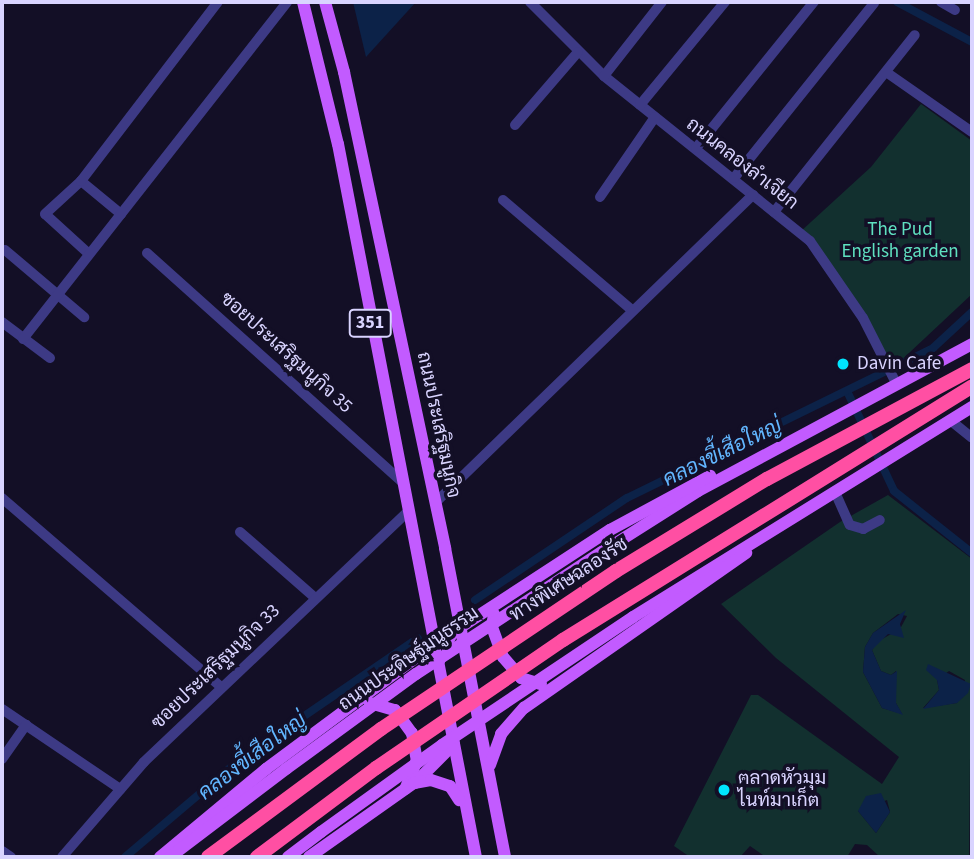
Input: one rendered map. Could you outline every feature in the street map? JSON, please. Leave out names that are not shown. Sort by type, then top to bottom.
[{"type":"highway","name":"ทางพิเศษฉลองรัช","points":[[208,857],[381,729],[616,571],[767,479],[972,369]]},
{"type":"highway","points":[[257,857],[376,768],[563,640],[972,386]]},
{"type":"main road","name":"351","points":[[303,2],[338,144],[436,670],[476,857]]},
{"type":"main road","name":"ถนนประเสริฐมนูกิจ","points":[[325,2],[344,72],[435,503],[475,707],[490,767],[505,857]]},
{"type":"main road","name":"ถนนประดิษฐ์มนูธรรม","points":[[170,857],[416,674],[602,552],[767,453],[854,405],[892,374],[972,344]]},
{"type":"main road","points":[[288,857],[442,745],[633,617],[972,407]]},
{"type":"main road","points":[[436,670],[445,645],[461,627],[682,490],[767,453]]},
{"type":"main road","points":[[490,767],[498,739],[512,719],[559,682],[785,523]]},
{"type":"main road","points":[[502,602],[492,627],[513,671],[534,683],[559,682]]},
{"type":"main road","points":[[160,857],[433,645]]},
{"type":"main road","points":[[344,712],[372,702],[395,710],[404,720],[417,760],[409,787]]},
{"type":"main road","points":[[309,857],[409,787],[452,747],[475,707]]},
{"type":"main road","points":[[409,787],[431,780],[450,786],[465,813]]},
{"type":"street","points":[[89,254],[45,214],[81,181],[218,2]]},
{"type":"street","points":[[23,339],[287,2]]},
{"type":"street","points":[[604,76],[662,2]]},
{"type":"street","points":[[640,105],[725,2]]},
{"type":"street","points":[[696,148],[814,2]]},
{"type":"street","points":[[941,2],[956,9]]},
{"type":"street","points":[[734,178],[874,3]]},
{"type":"street","name":"ถนนคลองลำเจียก","points":[[536,4],[578,52],[604,76],[734,178],[815,247],[863,318],[892,374]]},
{"type":"street","points":[[774,212],[915,35]]},
{"type":"street","points":[[515,125],[578,52]]},
{"type":"street","points":[[886,72],[972,132]]},
{"type":"street","points":[[600,197],[655,117]]},
{"type":"street","points":[[81,181],[121,214]]},
{"type":"street","points":[[435,503],[753,195]]},
{"type":"street","points":[[503,200],[632,310]]},
{"type":"street","points":[[5,250],[84,317]]},
{"type":"street","name":"ซอยประเสริฐมนูกิจ 35","points":[[147,253],[401,481]]},
{"type":"street","points":[[2,322],[50,358]]},
{"type":"street","points":[[950,420],[972,438]]},
{"type":"street","points":[[835,492],[850,525],[863,529],[880,520]]},
{"type":"street","points":[[2,498],[221,687]]},
{"type":"street","name":"ซอยประเสริฐมนูกิจ 33","points":[[62,857],[120,789],[221,687],[313,596],[407,512]]},
{"type":"street","points":[[240,532],[313,596]]},
{"type":"street","points":[[2,709],[120,789]]},
{"type":"street","points":[[2,759],[26,725]]},
{"type":"street","points":[[2,851],[11,857]]},
{"type":"green space","name":"The Pud English garden","points":[[921,104],[972,141],[972,294],[893,368],[800,232],[871,167]]},
{"type":"green space","points":[[888,495],[972,559],[969,857],[880,857],[867,845],[855,844],[847,857],[766,857],[750,846],[740,857],[690,857],[674,846],[751,695],[758,695],[882,784],[899,757],[776,658],[721,604],[840,522]],"holes":[[[898,614],[907,616],[900,629],[877,642],[872,650],[881,671],[891,675],[896,671],[896,703],[902,714],[882,708],[863,672],[865,647],[873,633]],[[949,671],[965,680],[957,703],[923,708],[939,690],[937,680]],[[887,800],[890,812],[876,833],[858,811]]]},
{"type":"water","points":[[353,2],[416,2],[366,57]]},
{"type":"water","points":[[906,610],[900,624],[904,638],[888,634],[872,650],[881,671],[891,675],[897,671],[896,703],[903,715],[882,708],[863,672],[865,647],[873,633]]},
{"type":"water","points":[[928,664],[971,684],[968,693],[957,703],[923,709],[939,690],[937,680],[926,670]]},
{"type":"water","points":[[881,793],[890,812],[876,833],[858,811],[866,796]]},
{"type":"waterway","points":[[897,2],[972,42]]},
{"type":"waterway","name":"คลองขี้เสือใหญ่","points":[[475,600],[627,498],[933,348],[972,312]]},
{"type":"waterway","points":[[847,391],[894,491],[972,553]]},
{"type":"waterway","name":"คลองขี้เสือใหญ่","points":[[125,857],[237,762],[418,638]]},
{"type":"place","name":"Davin Cafe","points":[[843,364]]},
{"type":"place","name":"ตลาดหัวมุม ไนท์มาเก็ต","points":[[724,790]]}]
